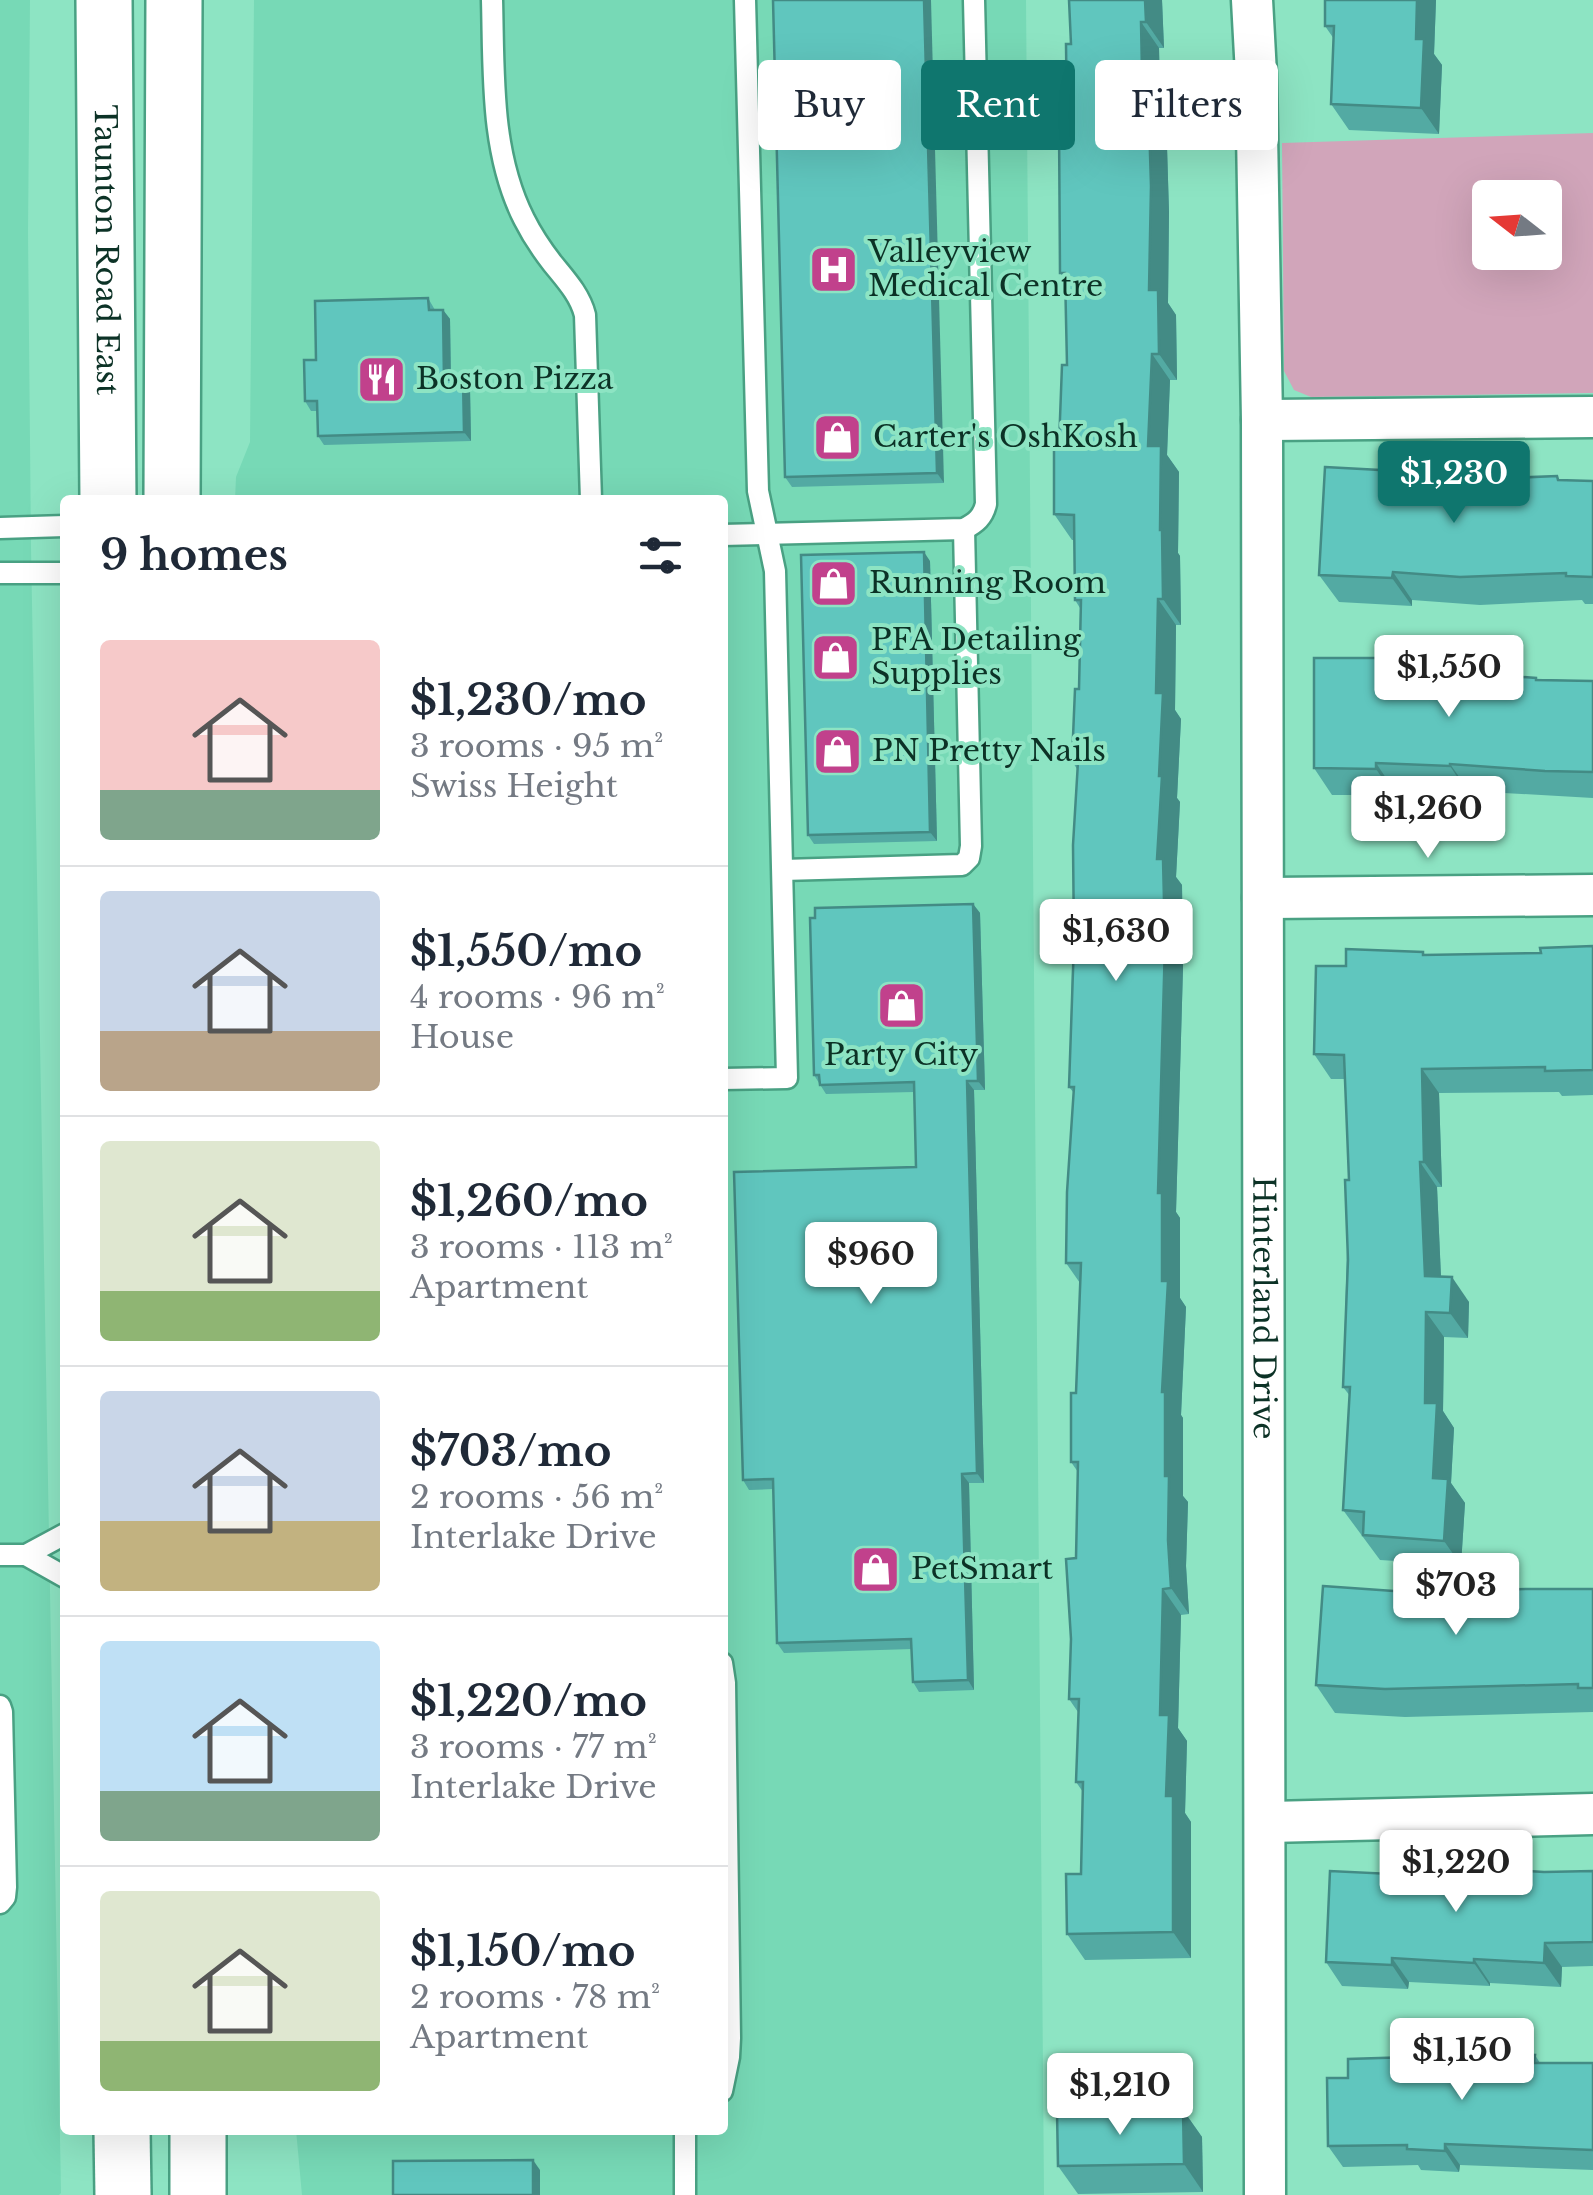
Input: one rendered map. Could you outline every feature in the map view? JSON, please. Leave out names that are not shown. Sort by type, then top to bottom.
[{"type":"main road","name":"Taunton Road East","points":[[104,0],[108,495]]},
{"type":"main road","points":[[172,495],[174,0]]},
{"type":"main road","points":[[198,2135],[198,2195]]},
{"type":"street","name":"Hinterland Drive","points":[[1252,0],[1262,420],[1265,2195]]},
{"type":"street","points":[[1262,420],[1593,417]]},
{"type":"street","points":[[1263,898],[1593,894]]},
{"type":"street","points":[[1266,1822],[1593,1814]]},
{"type":"lane","points":[[492,0],[494,90],[510,183],[537,242],[571,286],[585,315],[591,495]]},
{"type":"lane","points":[[728,1079],[788,1078],[775,571],[758,491],[745,0]]},
{"type":"lane","points":[[728,535],[964,529],[978,520],[986,504],[974,0]]},
{"type":"lane","points":[[0,528],[60,526]]},
{"type":"lane","points":[[782,870],[962,864],[970,858],[964,529]]},
{"type":"lane","points":[[0,573],[60,573]]},
{"type":"lane","points":[[0,1555],[26,1554],[60,1537]]},
{"type":"lane","points":[[26,1554],[60,1574]]},
{"type":"lane","points":[[0,1706],[6,1888],[0,1902]]},
{"type":"lane","points":[[728,1896],[728,2062]]},
{"type":"lane","points":[[685,2135],[685,2195]]},
{"type":"shaded area","points":[[0,0],[30,0],[31,548],[59,2195],[0,2195]]},
{"type":"shaded area","points":[[254,0],[1026,0],[1026,60],[921,60],[921,150],[1027,150],[1044,2195],[302,2195],[296,2135],[728,2135],[728,495],[235,495],[236,477],[250,442]]},
{"type":"shaded area","points":[[1593,133],[1593,393],[1311,397],[1294,390],[1284,371],[1282,143]]},
{"type":"building","points":[[773,0],[924,0],[921,150],[928,150],[937,473],[785,477],[777,150],[901,150],[901,60],[775,60]]},
{"type":"building","points":[[1069,0],[1145,0],[1142,60],[1095,60],[1095,150],[1150,150],[1149,290],[1158,290],[1159,354],[1152,354],[1148,446],[1161,446],[1163,599],[1158,599],[1156,693],[1163,693],[1157,859],[1163,859],[1165,943],[1158,1193],[1162,1193],[1162,1281],[1168,1281],[1162,1392],[1165,1476],[1169,1476],[1171,1588],[1163,1589],[1160,1715],[1169,1715],[1166,1796],[1173,1796],[1173,1932],[1067,1934],[1066,1874],[1081,1874],[1083,1782],[1076,1782],[1079,1699],[1069,1699],[1071,1639],[1066,1559],[1076,1558],[1078,1462],[1071,1462],[1071,1393],[1076,1393],[1081,1263],[1066,1263],[1074,1087],[1069,1087],[1078,762],[1072,761],[1081,600],[1075,600],[1074,515],[1054,514],[1054,445],[1059,445],[1062,365],[1067,365],[1065,273],[1060,273],[1059,150],[1075,150],[1075,60],[1066,60],[1066,44],[1071,44]]},
{"type":"building","points":[[1325,0],[1417,0],[1416,39],[1424,39],[1421,108],[1331,104],[1334,26],[1325,26]]},
{"type":"building","name":"Boston Pizza","points":[[428,298],[429,310],[443,310],[444,380],[463,379],[464,432],[318,436],[317,401],[305,401],[304,360],[316,360],[315,301]]},
{"type":"building","points":[[1325,467],[1398,471],[1397,477],[1485,483],[1485,479],[1557,476],[1558,480],[1593,481],[1593,577],[1566,573],[1460,577],[1393,572],[1392,578],[1319,575]]},
{"type":"building","points":[[924,552],[930,832],[808,835],[801,555]]},
{"type":"building","points":[[1314,658],[1377,658],[1377,673],[1468,673],[1593,681],[1593,772],[1450,764],[1376,763],[1376,769],[1314,768]]},
{"type":"building","points":[[973,904],[978,1081],[967,1081],[977,1473],[962,1474],[968,1680],[913,1682],[911,1639],[777,1643],[773,1479],[743,1480],[734,1172],[916,1167],[914,1082],[820,1085],[819,1075],[814,1075],[810,918],[815,918],[815,908]]},
{"type":"building","points":[[1593,946],[1593,1070],[1422,1069],[1424,1162],[1420,1162],[1425,1276],[1452,1277],[1450,1313],[1426,1312],[1425,1403],[1437,1403],[1433,1478],[1448,1479],[1444,1541],[1363,1535],[1364,1512],[1343,1510],[1350,1387],[1343,1387],[1348,1260],[1345,1180],[1349,1180],[1344,1055],[1314,1054],[1316,966],[1346,966],[1346,949],[1423,955],[1541,953],[1540,948]]},
{"type":"building","points":[[1323,1586],[1408,1592],[1593,1589],[1593,1688],[1578,1688],[1578,1684],[1385,1689],[1316,1685]]},
{"type":"building","points":[[1412,1868],[1593,1871],[1593,1942],[1545,1943],[1544,1963],[1392,1958],[1392,1965],[1326,1962],[1330,1871],[1412,1875]]},
{"type":"building","points":[[1412,2053],[1535,2055],[1534,2063],[1593,2063],[1593,2150],[1445,2144],[1445,2151],[1407,2149],[1407,2145],[1328,2146],[1327,2078],[1348,2078],[1348,2059],[1412,2057]]},
{"type":"building","points":[[1183,2110],[1184,2164],[1058,2166],[1057,2112]]},
{"type":"building","points":[[533,2160],[533,2195],[393,2195],[393,2161]]},
{"type":"place","name":"Valleyview Medical Centre","points":[[833,269]]},
{"type":"place","name":"Boston Pizza","points":[[381,379]]},
{"type":"place","name":"Carter's OshKosh","points":[[838,437]]},
{"type":"place","name":"Running Room","points":[[834,583]]},
{"type":"place","name":"PFA Detailing Supplies","points":[[836,657]]},
{"type":"place","name":"PN Pretty Nails","points":[[837,751]]},
{"type":"place","name":"Party City","points":[[901,1006]]},
{"type":"place","name":"PetSmart","points":[[876,1569]]}]
